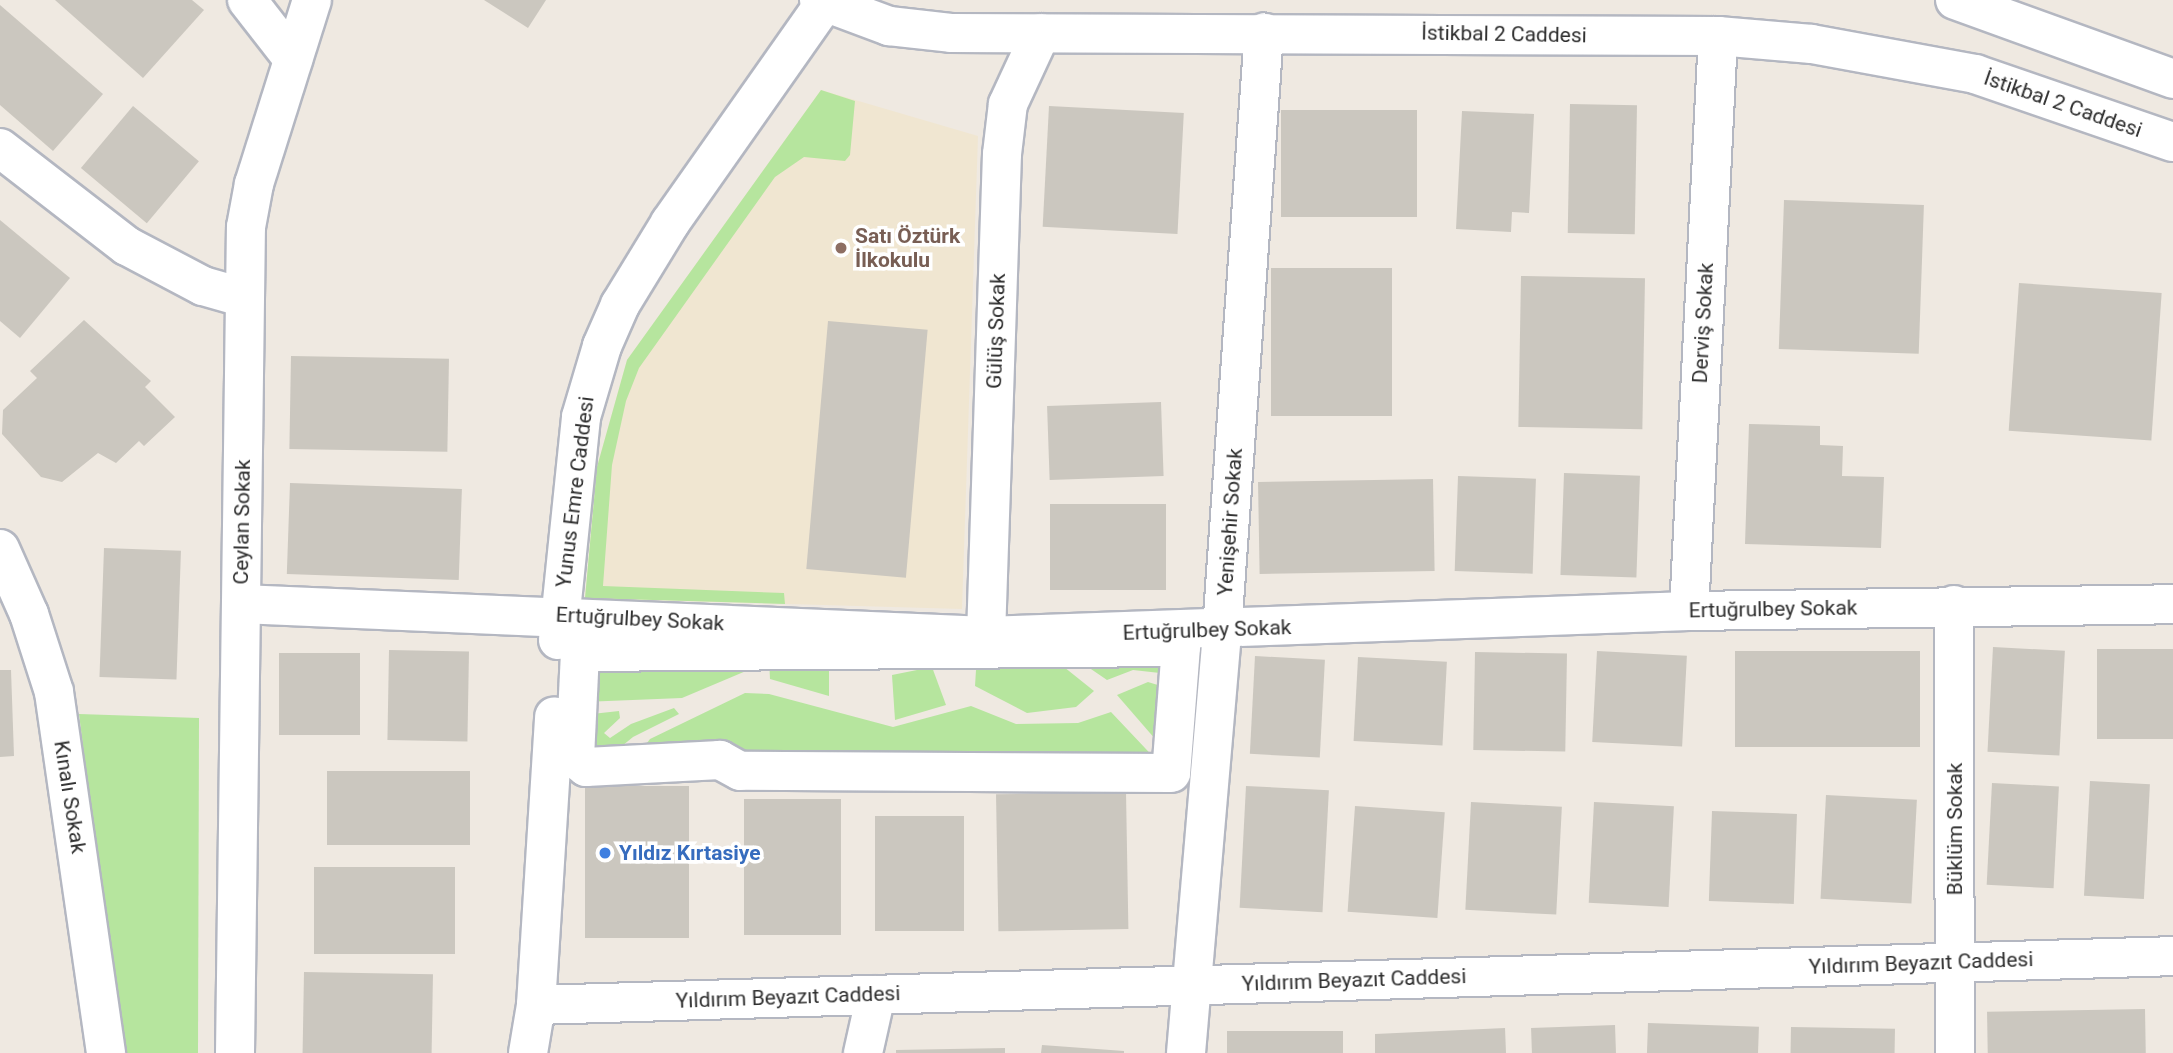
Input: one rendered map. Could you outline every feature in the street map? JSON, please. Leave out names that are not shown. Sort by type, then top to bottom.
[{"type":"street","points":[[247,0],[293,59]]},
{"type":"street","name":"Ceylan Sokak","points":[[235,1053],[242,297],[254,184],[312,0]]},
{"type":"street","name":"İstikbal 2 Caddesi","points":[[823,1],[889,26],[928,32],[1718,36],[1812,44],[1936,64],[2041,95],[2173,142]]},
{"type":"street","name":"Yunus Emre Caddesi","points":[[528,1053],[536,1005],[560,615],[581,417],[602,346],[620,305],[670,223],[823,1]]},
{"type":"street","points":[[1976,3],[2173,79]]},
{"type":"street","name":"Yenişehir Sokak","points":[[1186,1053],[1222,630],[1264,32]]},
{"type":"street","name":"Gülüş Sokak","points":[[986,636],[1002,154],[1008,104],[1041,33]]},
{"type":"street","name":"Derviş Sokak","points":[[1689,611],[1718,36]]},
{"type":"street","points":[[0,148],[127,246],[203,286],[242,297]]},
{"type":"street","name":"Kınalı Sokak","points":[[0,549],[29,614],[54,692],[106,1053]]},
{"type":"street","name":"Ertuğrulbey Sokak","points":[[241,604],[560,615],[986,636],[1222,630],[1689,611],[1954,605],[2173,604]]},
{"type":"street","name":"Büklüm Sokak","points":[[1954,605],[1955,1053]]},
{"type":"street","points":[[1181,647],[1171,773],[740,771],[720,760],[586,767],[575,758],[580,652],[1181,647]]},
{"type":"street","name":"Yıldırım Beyazıt Caddesi","points":[[536,1005],[2173,956]]},
{"type":"street","points":[[863,1053],[876,995]]},
{"type":"shaded area","name":"Satı Öztürk İlkokulu","points":[[821,90],[978,136],[962,609],[585,598],[597,467],[627,360]]},
{"type":"green space","points":[[821,90],[855,101],[850,155],[845,161],[804,157],[775,177],[639,368],[626,401],[612,465],[603,586],[784,593],[785,604],[585,598],[597,467],[627,360]]},
{"type":"green space","points":[[1175,651],[1160,673],[1133,670],[1107,680],[1069,654]]},
{"type":"green space","points":[[977,655],[1049,655],[1094,691],[1076,707],[1027,713],[975,686]]},
{"type":"green space","points":[[584,657],[743,660],[746,671],[682,698],[583,702]]},
{"type":"green space","points":[[769,658],[829,658],[829,696],[770,679]]},
{"type":"green space","points":[[932,667],[946,705],[895,720],[892,675]]},
{"type":"green space","points":[[1148,682],[1161,686],[1169,755],[1117,695]]},
{"type":"green space","points":[[745,693],[769,694],[893,727],[971,706],[1016,724],[1078,723],[1111,712],[1162,766],[744,769],[644,747],[650,739]]},
{"type":"green space","points":[[674,708],[679,714],[633,737],[600,764],[583,715],[619,711],[620,718],[604,733],[610,738],[631,724]]},
{"type":"green space","points":[[79,714],[199,718],[198,1053],[122,1053]]},
{"type":"building","points":[[55,0],[192,0],[204,10],[143,78]]},
{"type":"building","points":[[484,0],[546,0],[528,28]]},
{"type":"building","points":[[0,5],[103,94],[53,151],[0,105]]},
{"type":"building","points":[[1570,104],[1637,105],[1635,234],[1568,233]]},
{"type":"building","points":[[133,106],[199,161],[147,223],[81,168]]},
{"type":"building","points":[[1049,106],[1184,113],[1177,234],[1043,227]]},
{"type":"building","points":[[1281,110],[1417,110],[1417,217],[1281,217]]},
{"type":"building","points":[[1462,111],[1534,114],[1529,213],[1512,212],[1511,232],[1456,229]]},
{"type":"building","points":[[1784,200],[1924,205],[1919,354],[1779,349]]},
{"type":"building","points":[[0,220],[70,278],[20,338],[0,321]]},
{"type":"building","points":[[1271,268],[1392,268],[1392,416],[1271,416]]},
{"type":"building","points":[[1521,276],[1645,278],[1642,429],[1518,427]]},
{"type":"building","points":[[2019,283],[2162,293],[2151,441],[2009,431]]},
{"type":"building","points":[[84,320],[151,381],[145,387],[175,417],[144,446],[139,441],[116,463],[98,453],[62,482],[41,477],[2,434],[3,410],[37,378],[30,371]]},
{"type":"building","points":[[828,321],[928,330],[906,578],[806,569]]},
{"type":"building","points":[[291,356],[449,359],[447,452],[289,449]]},
{"type":"building","points":[[1161,402],[1164,476],[1050,480],[1047,406]]},
{"type":"building","points":[[1749,424],[1820,426],[1820,445],[1843,446],[1842,476],[1884,477],[1881,548],[1745,544]]},
{"type":"building","points":[[1564,473],[1640,476],[1636,578],[1560,575]]},
{"type":"building","points":[[1458,476],[1536,479],[1533,574],[1455,571]]},
{"type":"building","points":[[1433,479],[1435,571],[1260,574],[1258,482]]},
{"type":"building","points":[[290,483],[462,489],[459,580],[287,574]]},
{"type":"building","points":[[1050,504],[1166,504],[1166,590],[1050,590]]},
{"type":"building","points":[[104,548],[181,551],[176,680],[99,677]]},
{"type":"building","points":[[1993,647],[2065,651],[2059,756],[1988,752]]},
{"type":"building","points":[[2097,649],[2173,649],[2173,739],[2097,739]]},
{"type":"building","points":[[389,650],[469,651],[467,741],[387,740]]},
{"type":"building","points":[[1597,651],[1687,656],[1682,747],[1592,742]]},
{"type":"building","points":[[1735,651],[1920,651],[1920,747],[1735,747]]},
{"type":"building","points":[[1475,652],[1567,654],[1565,752],[1473,750]]},
{"type":"building","points":[[279,653],[360,653],[360,735],[279,735]]},
{"type":"building","points":[[1255,656],[1325,660],[1320,758],[1250,754]]},
{"type":"building","points":[[1358,657],[1447,662],[1442,746],[1354,741]]},
{"type":"building","points":[[0,670],[11,670],[14,756],[0,757]]},
{"type":"building","points":[[327,771],[470,771],[470,845],[327,845]]},
{"type":"building","points":[[2090,781],[2150,784],[2144,899],[2084,896]]},
{"type":"building","points":[[1992,783],[2059,787],[2054,888],[1987,885]]},
{"type":"building","points":[[585,786],[689,786],[689,938],[585,938]]},
{"type":"building","points":[[1246,786],[1329,790],[1323,912],[1240,908]]},
{"type":"building","points":[[1126,792],[1128,929],[998,931],[996,794]]},
{"type":"building","points":[[1826,795],[1917,800],[1911,904],[1821,899]]},
{"type":"building","points":[[744,799],[841,799],[841,935],[744,935]]},
{"type":"building","points":[[1471,802],[1562,807],[1556,915],[1465,910]]},
{"type":"building","points":[[1594,802],[1674,806],[1669,907],[1589,903]]},
{"type":"building","points":[[1355,806],[1445,812],[1437,918],[1348,912]]},
{"type":"building","points":[[1712,811],[1797,814],[1794,904],[1709,901]]},
{"type":"building","points":[[875,816],[964,816],[964,931],[875,931]]},
{"type":"building","points":[[314,867],[455,867],[455,954],[314,954]]},
{"type":"building","points":[[304,972],[433,974],[432,1053],[303,1053]]},
{"type":"building","points":[[2145,1009],[2146,1053],[1988,1053],[1987,1012]]},
{"type":"building","points":[[1648,1023],[1759,1027],[1758,1053],[1647,1053]]},
{"type":"building","points":[[1615,1025],[1616,1053],[1532,1053],[1531,1028]]},
{"type":"building","points":[[1791,1027],[1895,1029],[1895,1053],[1791,1053]]},
{"type":"building","points":[[1505,1028],[1506,1053],[1375,1053],[1375,1034]]},
{"type":"building","points":[[1227,1031],[1343,1031],[1343,1053],[1227,1053]]},
{"type":"building","points":[[1042,1045],[1124,1051],[1124,1053],[1041,1053]]},
{"type":"building","points":[[1005,1048],[1005,1053],[896,1053],[896,1050]]},
{"type":"place","name":"Satı Öztürk İlkokulu","points":[[841,248]]},
{"type":"place","name":"Yıldız Kırtasiye","points":[[605,853]]}]
